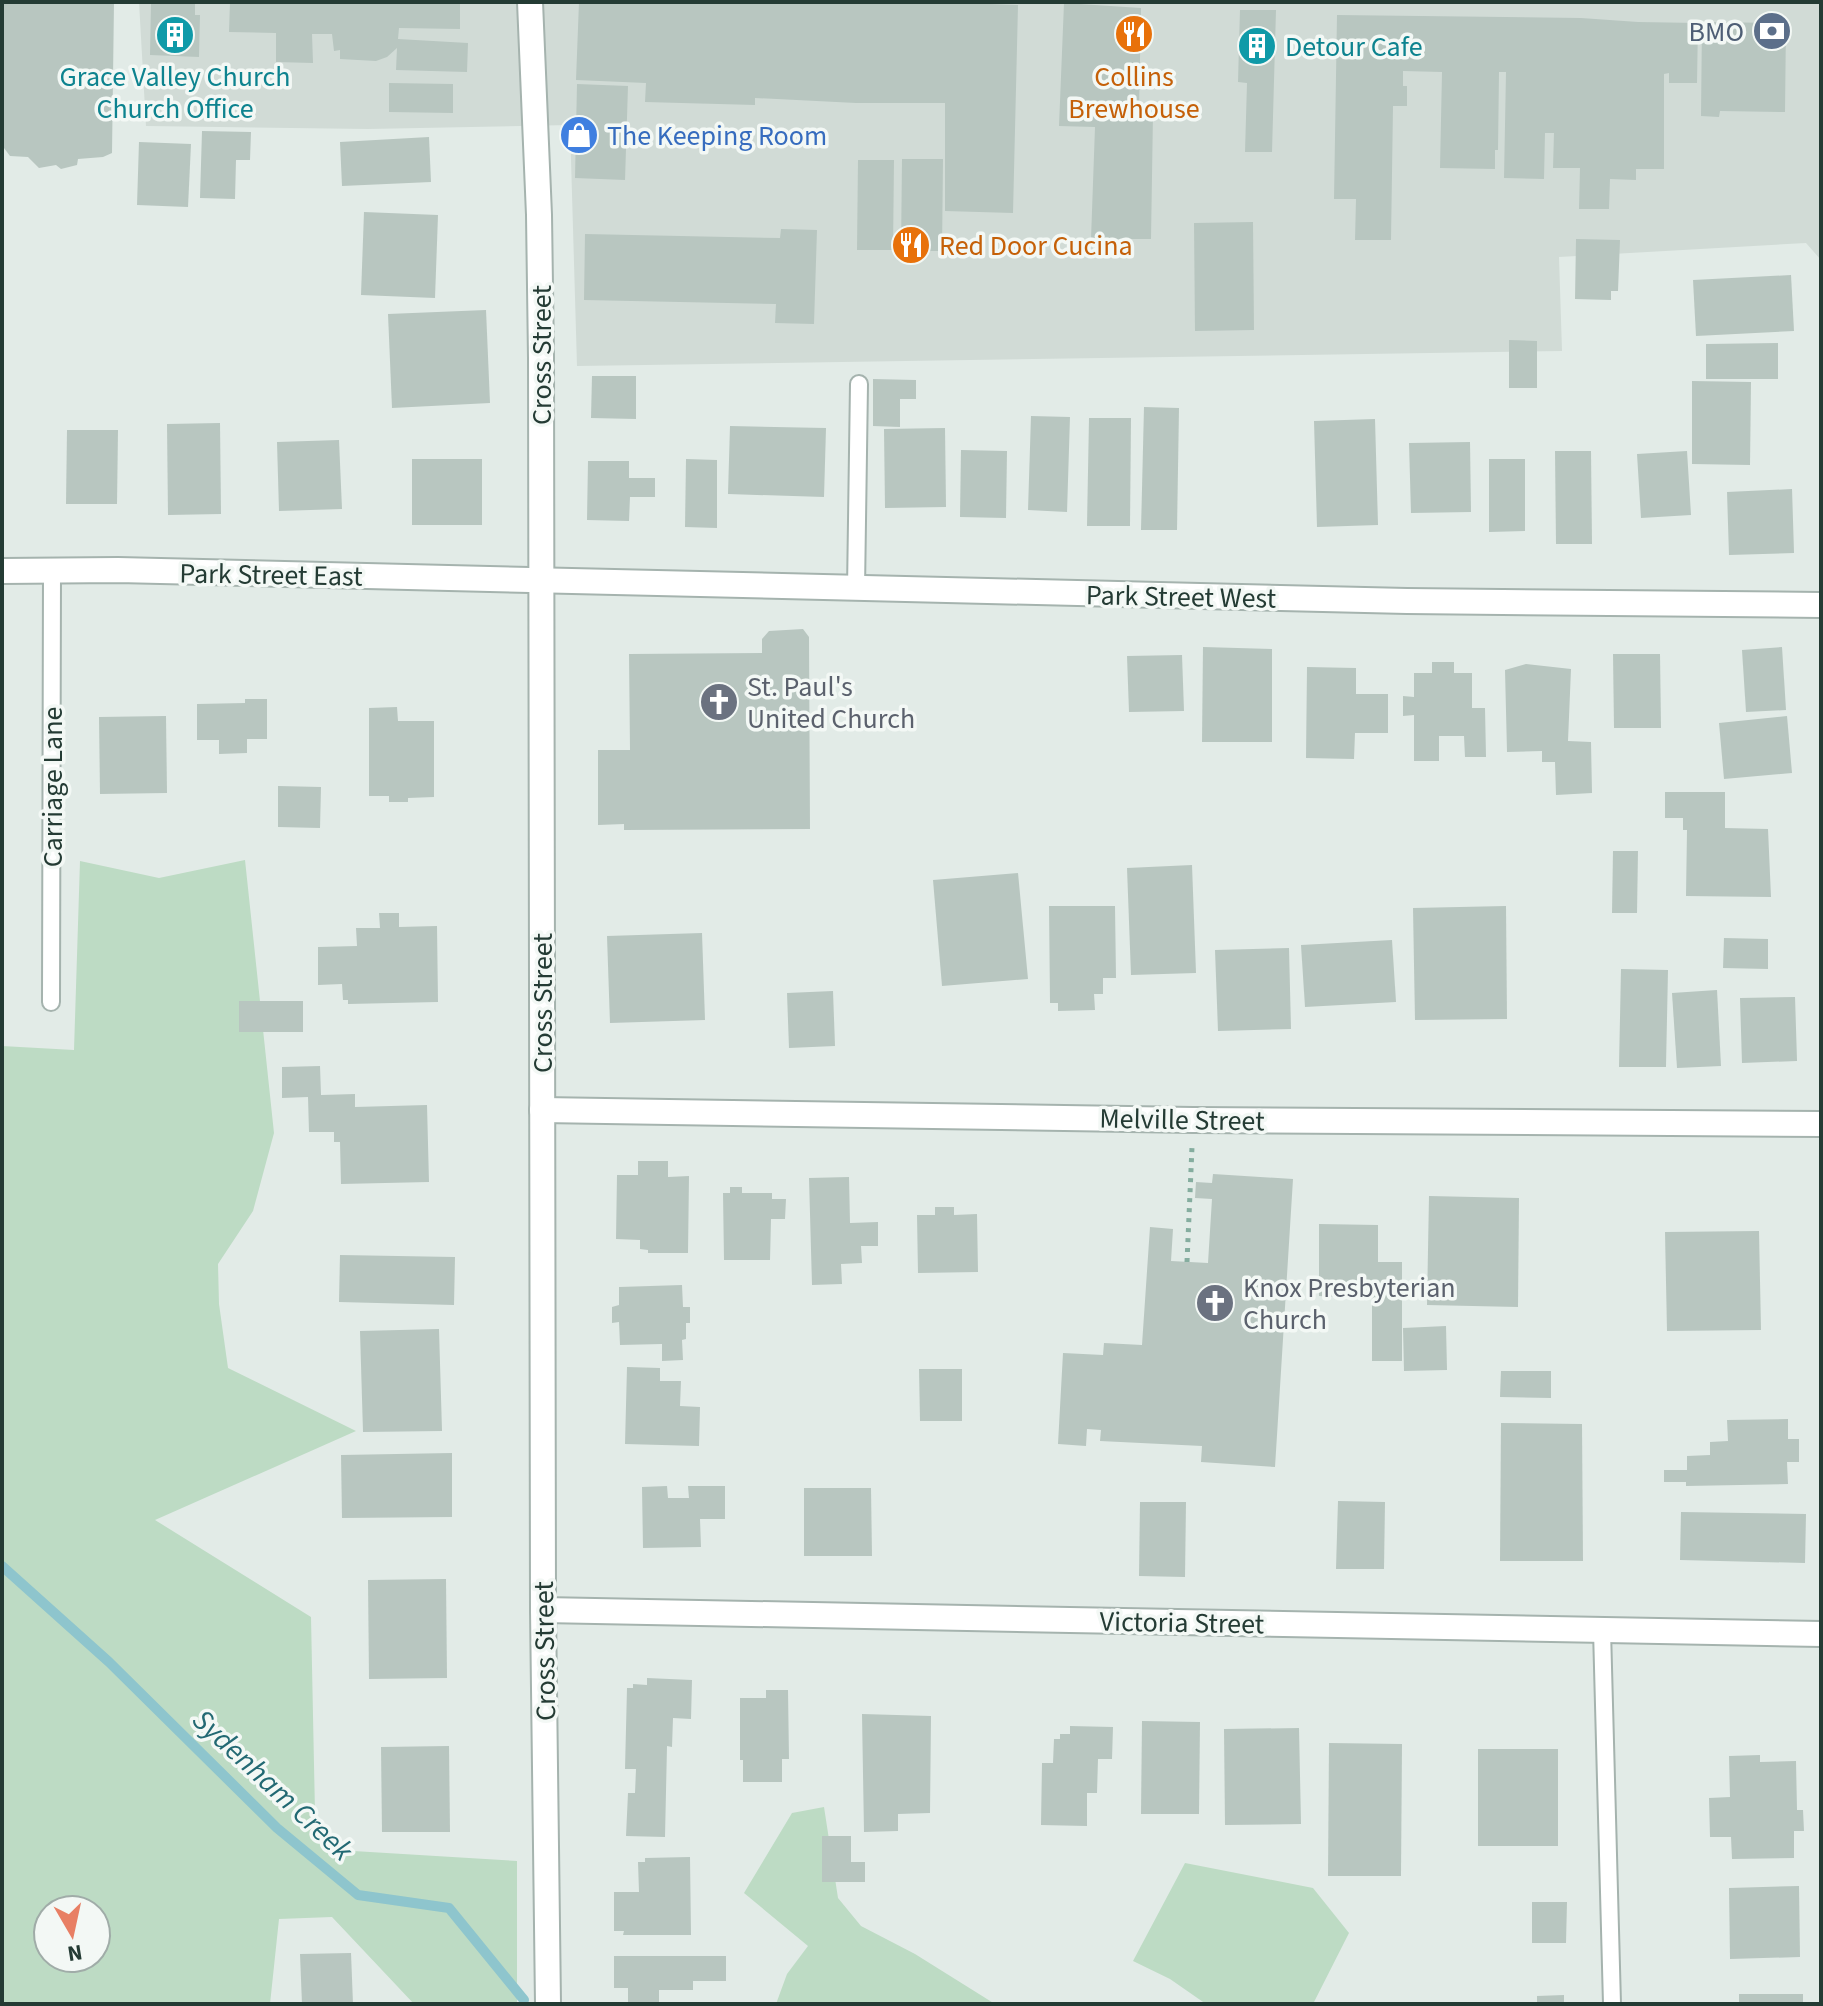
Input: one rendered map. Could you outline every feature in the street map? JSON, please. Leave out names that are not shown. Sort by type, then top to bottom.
[{"type":"street","name":"Cross Street","points":[[530,2],[539,231],[543,1610],[548,2004]]},
{"type":"street","name":"Park Street East","points":[[2,571],[118,570],[541,581]]},
{"type":"street","name":"Park Street West","points":[[541,581],[1407,601],[1821,605]]},
{"type":"street","name":"Melville Street","points":[[542,1110],[1193,1120],[1821,1124]]},
{"type":"street","name":"Victoria Street","points":[[543,1610],[1821,1634]]},
{"type":"lane","points":[[856,589],[859,384]]},
{"type":"lane","name":"Carriage Lane","points":[[51,1002],[52,572]]},
{"type":"lane","points":[[1602,1630],[1612,2004]]},
{"type":"path","points":[[1187,1262],[1193,1120]]},
{"type":"shaded area","points":[[139,2],[1821,2],[1821,260],[1806,243],[1559,257],[1562,351],[577,366],[570,125],[368,129],[146,126]]},
{"type":"green space","points":[[245,860],[274,1133],[253,1211],[218,1264],[219,1304],[228,1368],[356,1431],[155,1520],[311,1617],[315,1813],[337,1850],[517,1861],[517,2004],[414,2004],[332,1917],[279,1919],[270,2004],[2,2004],[2,1046],[74,1050],[80,861],[159,878]]},
{"type":"green space","points":[[824,1807],[838,1898],[861,1926],[915,1954],[995,2004],[776,2004],[787,1974],[808,1946],[744,1893],[792,1813]]},
{"type":"green space","points":[[1185,1863],[1313,1888],[1349,1933],[1313,2004],[1206,2004],[1170,1979],[1133,1961]]},
{"type":"building","points":[[2,2],[114,2],[112,153],[78,159],[77,165],[61,169],[56,165],[39,168],[28,157],[10,156],[4,148]]},
{"type":"building","name":"Grace Valley Church Church Office","points":[[151,2],[195,2],[195,15],[200,15],[199,57],[150,55]]},
{"type":"building","points":[[230,2],[460,2],[460,29],[399,28],[398,39],[468,43],[467,72],[396,70],[397,48],[376,61],[340,59],[340,50],[334,51],[332,34],[312,34],[313,63],[276,62],[276,33],[229,32]]},
{"type":"building","points":[[579,2],[937,2],[1018,5],[1013,213],[945,211],[945,103],[755,98],[755,105],[645,102],[646,83],[576,80]]},
{"type":"building","points":[[1064,3],[1141,8],[1139,110],[1153,113],[1151,239],[1091,239],[1095,127],[1059,126]]},
{"type":"building","name":"Detour Cafe","points":[[1240,10],[1276,10],[1272,152],[1245,152],[1247,83],[1238,82]]},
{"type":"building","points":[[1337,15],[1581,18],[1698,23],[1697,83],[1669,83],[1669,73],[1664,74],[1664,169],[1636,169],[1636,180],[1610,179],[1609,209],[1579,209],[1580,168],[1553,168],[1554,133],[1545,133],[1544,179],[1504,178],[1506,72],[1499,72],[1495,169],[1440,168],[1442,72],[1403,71],[1407,106],[1393,106],[1391,240],[1355,240],[1356,199],[1334,199]]},
{"type":"building","points":[[1702,22],[1786,23],[1785,112],[1720,111],[1719,117],[1701,116]]},
{"type":"building","points":[[389,83],[453,84],[453,113],[389,112]]},
{"type":"building","points":[[577,84],[628,86],[625,180],[575,178]]},
{"type":"building","points":[[202,131],[251,132],[250,160],[236,160],[235,199],[200,198]]},
{"type":"building","points":[[429,137],[431,182],[342,186],[340,142]]},
{"type":"building","points":[[139,142],[191,144],[188,207],[137,205]]},
{"type":"building","points":[[902,159],[943,159],[942,251],[901,251]]},
{"type":"building","points":[[858,160],[894,160],[893,250],[857,250]]},
{"type":"building","points":[[364,212],[438,215],[435,298],[361,295]]},
{"type":"building","points":[[1253,222],[1254,330],[1195,331],[1194,223]]},
{"type":"building","points":[[781,229],[817,230],[814,324],[775,323],[776,304],[584,300],[585,234],[780,238]]},
{"type":"building","points":[[1576,239],[1620,240],[1618,291],[1611,291],[1611,300],[1575,299]]},
{"type":"building","points":[[1791,275],[1794,331],[1696,336],[1693,280]]},
{"type":"building","points":[[486,310],[490,403],[392,408],[388,314]]},
{"type":"building","points":[[1509,340],[1537,341],[1537,388],[1509,388]]},
{"type":"building","points":[[1778,343],[1778,379],[1706,379],[1706,344]]},
{"type":"building","points":[[592,376],[636,376],[636,419],[591,418]]},
{"type":"building","points":[[873,379],[916,380],[916,399],[900,399],[900,427],[873,426]]},
{"type":"building","points":[[1692,381],[1751,382],[1750,465],[1692,464]]},
{"type":"building","points":[[1144,407],[1179,408],[1177,530],[1141,530]]},
{"type":"building","points":[[1031,416],[1070,417],[1067,512],[1028,510]]},
{"type":"building","points":[[1089,418],[1131,418],[1130,526],[1087,526]]},
{"type":"building","points":[[1375,419],[1378,525],[1317,527],[1314,421]]},
{"type":"building","points":[[220,423],[221,514],[168,515],[167,424]]},
{"type":"building","points":[[730,426],[826,428],[824,497],[728,494]]},
{"type":"building","points":[[945,428],[946,507],[885,508],[884,429]]},
{"type":"building","points":[[67,430],[118,430],[117,504],[66,504]]},
{"type":"building","points":[[339,440],[342,509],[279,511],[277,442]]},
{"type":"building","points":[[1470,442],[1471,512],[1411,513],[1409,443]]},
{"type":"building","points":[[961,450],[1007,451],[1006,518],[960,517]]},
{"type":"building","points":[[1555,451],[1591,451],[1592,544],[1556,544]]},
{"type":"building","points":[[1687,451],[1691,515],[1641,518],[1637,454]]},
{"type":"building","points":[[412,459],[482,459],[482,525],[412,525]]},
{"type":"building","points":[[686,459],[717,460],[717,528],[685,527]]},
{"type":"building","points":[[1489,459],[1525,459],[1525,531],[1489,532]]},
{"type":"building","points":[[588,461],[629,461],[629,478],[655,478],[655,497],[630,497],[629,521],[587,520]]},
{"type":"building","points":[[1792,489],[1794,553],[1729,555],[1727,492]]},
{"type":"building","name":"St. Paul's United Church","points":[[803,629],[809,637],[810,829],[624,830],[624,824],[598,825],[598,750],[630,750],[629,654],[762,653],[762,639],[769,631]]},
{"type":"building","points":[[1203,647],[1272,649],[1272,742],[1202,742]]},
{"type":"building","points":[[1782,647],[1786,710],[1746,712],[1742,650]]},
{"type":"building","points":[[1613,654],[1660,654],[1661,728],[1614,728]]},
{"type":"building","points":[[1182,655],[1184,711],[1129,712],[1127,656]]},
{"type":"building","points":[[1432,662],[1454,662],[1454,673],[1472,673],[1472,708],[1485,708],[1486,757],[1465,757],[1464,736],[1439,736],[1439,761],[1414,761],[1414,715],[1403,716],[1403,696],[1414,697],[1414,673],[1432,673]]},
{"type":"building","points":[[1526,664],[1571,669],[1568,741],[1591,742],[1592,793],[1556,795],[1555,762],[1542,762],[1542,751],[1507,752],[1505,670]]},
{"type":"building","points":[[1307,667],[1356,668],[1356,694],[1388,694],[1388,733],[1355,733],[1354,759],[1306,758]]},
{"type":"building","points":[[245,699],[267,699],[267,739],[247,739],[247,753],[219,754],[219,740],[197,740],[197,704],[245,703]]},
{"type":"building","points":[[397,707],[398,721],[434,721],[434,797],[389,802],[389,796],[369,796],[369,708]]},
{"type":"building","points":[[166,716],[167,793],[100,794],[99,717]]},
{"type":"building","points":[[1787,716],[1792,773],[1724,779],[1719,723]]},
{"type":"building","points":[[278,786],[321,787],[320,828],[278,827]]},
{"type":"building","points":[[1665,792],[1725,792],[1725,828],[1768,829],[1771,897],[1686,896],[1687,830],[1683,830],[1683,818],[1665,818]]},
{"type":"building","points":[[1613,851],[1638,851],[1637,913],[1612,913]]},
{"type":"building","points":[[1192,865],[1196,973],[1131,975],[1127,868]]},
{"type":"building","points":[[1018,873],[1028,979],[942,986],[933,880]]},
{"type":"building","points":[[1049,906],[1115,906],[1116,978],[1103,978],[1103,994],[1094,994],[1095,1010],[1058,1011],[1058,1003],[1050,1003]]},
{"type":"building","points":[[1506,906],[1507,1019],[1415,1020],[1413,908]]},
{"type":"building","points":[[379,913],[399,913],[399,927],[437,926],[438,1002],[348,1004],[348,1000],[343,1000],[342,984],[318,985],[318,947],[357,946],[356,928],[380,928]]},
{"type":"building","points":[[702,933],[705,1020],[610,1023],[607,936]]},
{"type":"building","points":[[1724,938],[1768,939],[1768,969],[1723,968]]},
{"type":"building","points":[[1392,940],[1396,1002],[1305,1007],[1301,945]]},
{"type":"building","points":[[1289,948],[1291,1029],[1218,1031],[1215,950]]},
{"type":"building","points":[[1621,969],[1668,970],[1666,1067],[1619,1067]]},
{"type":"building","points":[[1717,990],[1721,1066],[1677,1068],[1672,993]]},
{"type":"building","points":[[833,991],[835,1046],[789,1048],[787,993]]},
{"type":"building","points":[[1795,997],[1797,1061],[1742,1063],[1740,998]]},
{"type":"building","points":[[239,1001],[303,1001],[303,1032],[239,1032]]},
{"type":"building","points":[[320,1066],[321,1095],[355,1094],[355,1107],[427,1105],[429,1182],[341,1184],[340,1142],[334,1142],[334,1132],[309,1132],[308,1097],[282,1098],[282,1067]]},
{"type":"building","points":[[638,1161],[668,1161],[668,1177],[689,1176],[688,1253],[648,1253],[648,1250],[640,1249],[640,1240],[616,1239],[617,1175],[638,1175]]},
{"type":"building","name":"Knox Presbyterian Church","points":[[1213,1174],[1293,1179],[1275,1467],[1201,1462],[1202,1446],[1100,1441],[1101,1430],[1087,1429],[1086,1446],[1058,1444],[1063,1353],[1103,1355],[1104,1343],[1142,1345],[1150,1227],[1173,1229],[1171,1261],[1208,1263],[1212,1199],[1195,1198],[1196,1182],[1212,1183]]},
{"type":"building","points":[[849,1177],[850,1223],[878,1222],[878,1246],[861,1246],[862,1263],[841,1264],[842,1284],[812,1285],[809,1178]]},
{"type":"building","points":[[730,1187],[742,1187],[742,1193],[772,1193],[772,1199],[786,1199],[785,1219],[771,1219],[770,1260],[724,1260],[723,1193],[730,1193]]},
{"type":"building","points":[[1429,1196],[1519,1198],[1518,1307],[1427,1305]]},
{"type":"building","points":[[935,1207],[954,1207],[954,1215],[977,1214],[978,1272],[918,1273],[917,1215],[935,1215]]},
{"type":"building","points":[[1319,1224],[1378,1225],[1378,1262],[1402,1262],[1402,1361],[1372,1361],[1372,1299],[1319,1296]]},
{"type":"building","points":[[1759,1231],[1761,1330],[1667,1331],[1665,1232]]},
{"type":"building","points":[[340,1255],[455,1257],[454,1305],[339,1302]]},
{"type":"building","points":[[682,1285],[683,1307],[690,1307],[690,1323],[686,1323],[686,1339],[682,1340],[683,1360],[662,1361],[662,1344],[620,1345],[619,1322],[612,1323],[612,1307],[619,1305],[619,1287]]},
{"type":"building","points":[[1446,1326],[1447,1370],[1404,1371],[1403,1328]]},
{"type":"building","points":[[439,1329],[442,1431],[363,1432],[360,1331]]},
{"type":"building","points":[[627,1367],[660,1368],[660,1381],[681,1381],[680,1406],[700,1407],[699,1446],[625,1444]]},
{"type":"building","points":[[919,1369],[962,1369],[962,1421],[920,1421]]},
{"type":"building","points":[[1501,1371],[1551,1371],[1551,1398],[1500,1397]]},
{"type":"building","points":[[1788,1419],[1788,1439],[1799,1439],[1799,1462],[1787,1462],[1788,1484],[1686,1486],[1686,1482],[1664,1482],[1664,1470],[1687,1470],[1687,1456],[1710,1455],[1710,1442],[1728,1441],[1727,1420]]},
{"type":"building","points":[[1501,1423],[1582,1424],[1583,1561],[1500,1561]]},
{"type":"building","points":[[452,1453],[452,1517],[342,1518],[341,1455]]},
{"type":"building","points":[[667,1486],[668,1498],[689,1498],[688,1486],[725,1486],[725,1519],[700,1519],[701,1547],[643,1548],[642,1487]]},
{"type":"building","points":[[804,1488],[871,1488],[872,1556],[804,1556]]},
{"type":"building","points":[[1338,1501],[1385,1502],[1384,1569],[1336,1569]]},
{"type":"building","points":[[1140,1502],[1186,1502],[1185,1577],[1139,1576]]},
{"type":"building","points":[[1681,1512],[1806,1514],[1805,1563],[1680,1560]]},
{"type":"building","points":[[446,1579],[447,1678],[369,1679],[368,1580]]},
{"type":"building","points":[[647,1678],[692,1680],[691,1719],[673,1718],[672,1747],[667,1746],[665,1837],[626,1836],[628,1793],[635,1793],[636,1769],[625,1769],[627,1688],[633,1688],[633,1684],[647,1685]]},
{"type":"building","points":[[766,1690],[788,1690],[789,1759],[782,1759],[782,1782],[743,1782],[740,1698],[766,1698]]},
{"type":"building","points":[[862,1714],[931,1716],[930,1813],[898,1814],[898,1831],[864,1832]]},
{"type":"building","points":[[1142,1721],[1200,1722],[1199,1814],[1141,1814]]},
{"type":"building","points":[[1070,1726],[1113,1727],[1112,1759],[1098,1759],[1097,1793],[1087,1793],[1087,1826],[1041,1825],[1042,1763],[1053,1763],[1054,1739],[1060,1739],[1060,1734],[1070,1734]]},
{"type":"building","points":[[1299,1728],[1301,1824],[1225,1825],[1224,1729]]},
{"type":"building","points":[[1329,1743],[1402,1744],[1401,1876],[1328,1876]]},
{"type":"building","points":[[449,1746],[450,1832],[382,1832],[381,1747]]},
{"type":"building","points":[[1478,1749],[1558,1749],[1558,1846],[1478,1846]]},
{"type":"building","points":[[1760,1755],[1760,1762],[1796,1761],[1797,1810],[1803,1810],[1804,1831],[1794,1831],[1794,1858],[1732,1859],[1731,1837],[1710,1837],[1709,1798],[1730,1797],[1729,1756]]},
{"type":"building","points":[[822,1836],[851,1836],[851,1862],[865,1862],[865,1882],[822,1882]]},
{"type":"building","points":[[690,1857],[691,1935],[623,1935],[624,1931],[614,1931],[614,1892],[639,1892],[638,1862],[645,1862],[645,1858]]},
{"type":"building","points":[[1799,1886],[1800,1957],[1730,1959],[1729,1888]]},
{"type":"building","points":[[1532,1902],[1567,1902],[1566,1943],[1532,1943]]},
{"type":"building","points":[[351,1953],[353,2004],[302,2004],[300,1954]]},
{"type":"building","points":[[614,1956],[726,1956],[726,1981],[693,1981],[693,1990],[659,1990],[659,2004],[628,2004],[628,1988],[614,1988]]},
{"type":"building","points":[[1739,1994],[1803,1994],[1803,2004],[1739,2004]]},
{"type":"building","points":[[1564,1995],[1564,2004],[1537,2004],[1537,1996]]},
{"type":"waterway","name":"Sydenham Creek","points":[[2,1566],[109,1662],[277,1828],[358,1895],[449,1908],[524,2000]]},
{"type":"place","name":"BMO","points":[[1772,31]]},
{"type":"place","name":"Collins Brewhouse","points":[[1134,34]]},
{"type":"place","name":"Grace Valley Church Church Office","points":[[175,35]]},
{"type":"place","name":"Detour Cafe","points":[[1257,46]]},
{"type":"place","name":"The Keeping Room","points":[[579,135]]},
{"type":"place","name":"Red Door Cucina","points":[[911,245]]},
{"type":"place","name":"St. Paul's United Church","points":[[719,702]]},
{"type":"place","name":"Knox Presbyterian Church","points":[[1215,1303]]}]
